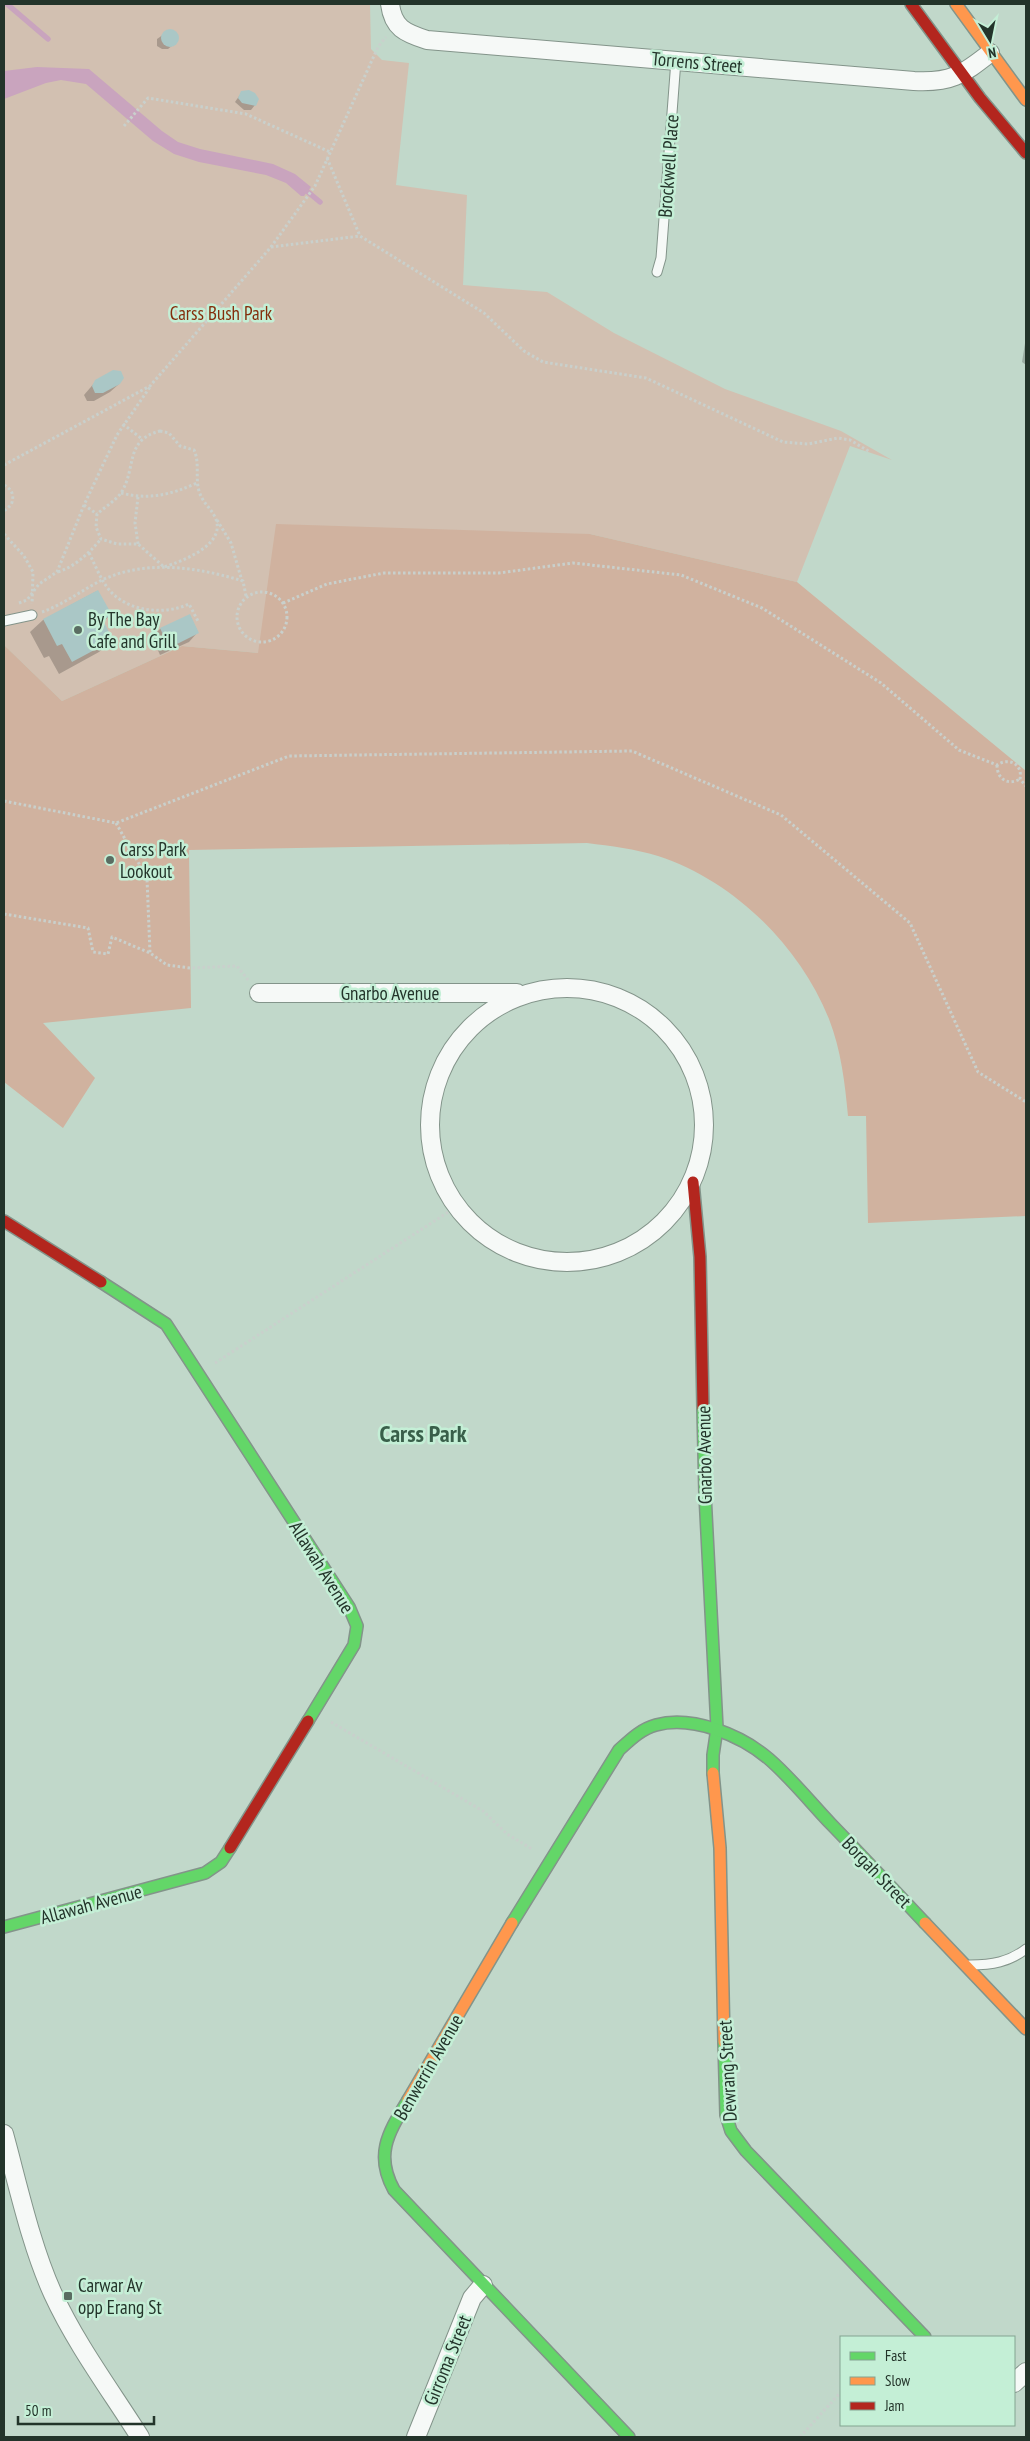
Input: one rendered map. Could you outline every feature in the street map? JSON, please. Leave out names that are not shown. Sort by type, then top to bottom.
[{"type":"main road","points":[[911,4],[980,98],[1026,153]]},
{"type":"main road","points":[[956,4],[1026,100]]},
{"type":"main road","name":"Gnarbo Avenue","points":[[693,1182],[700,1257],[705,1494],[716,1728]]},
{"type":"main road","name":"Allawah Avenue","points":[[4,1221],[166,1324],[349,1607],[357,1626],[354,1645],[227,1854],[214,1867],[193,1877],[4,1927]]},
{"type":"main road","name":"Benwerrin Avenue","points":[[629,2437],[392,2188],[384,2171],[384,2147],[388,2134],[550,1859],[619,1750],[632,1736],[647,1726],[680,1721],[716,1728]]},
{"type":"main road","name":"Borgah Street","points":[[716,1728],[768,1758],[1026,2029]]},
{"type":"main road","name":"Dewrang Street","points":[[716,1728],[713,1755],[714,1793],[720,1848],[728,2125],[746,2151],[924,2336]]},
{"type":"street","points":[[390,4],[398,26]]},
{"type":"street","name":"Torrens Street","points":[[398,26],[411,35],[427,40],[932,82],[964,74],[990,53]]},
{"type":"street","name":"Gnarbo Avenue","points":[[259,993],[520,993],[566,989],[598,993],[636,1007],[668,1033],[681,1049],[694,1074],[704,1115],[703,1149],[701,1164],[693,1182],[672,1214],[640,1241],[613,1254],[583,1262],[563,1263],[522,1254],[486,1237],[470,1224],[456,1207],[435,1167],[430,1126],[431,1108],[442,1067],[463,1033],[478,1017],[520,993]]},
{"type":"street","points":[[4,2134],[38,2254],[53,2295],[140,2437]]},
{"type":"street","name":"Girroma Street","points":[[416,2437],[472,2298],[483,2285]]},
{"type":"street","points":[[1015,2383],[1026,2372]]},
{"type":"lane","name":"Brockwell Place","points":[[658,272],[661,258],[676,60]]},
{"type":"lane","points":[[4,621],[32,615]]},
{"type":"lane","points":[[965,1965],[997,1964],[1012,1958],[1026,1949]]},
{"type":"path","points":[[57,572],[84,505],[124,424],[150,386],[270,247],[314,188],[381,41],[398,26]]},
{"type":"path","points":[[124,126],[148,98],[246,114],[330,152]]},
{"type":"path","points":[[327,158],[360,236],[484,313],[524,351],[542,362],[646,378],[783,442],[808,444],[838,438],[850,440],[870,452]]},
{"type":"path","points":[[270,247],[360,236]]},
{"type":"path","points":[[4,465],[150,386]]},
{"type":"path","points":[[124,424],[142,439]]},
{"type":"path","points":[[101,539],[96,527],[97,514],[120,493],[128,476],[131,457],[142,439],[151,433],[169,432],[180,446],[194,450],[198,458],[197,483],[203,503],[214,515],[231,544],[246,596]]},
{"type":"path","points":[[120,493],[138,497],[154,496],[183,489],[197,483]]},
{"type":"path","points":[[4,485],[10,489],[13,496],[11,505],[4,510]]},
{"type":"path","points":[[138,497],[135,523],[138,544],[164,567]]},
{"type":"path","points":[[84,505],[97,514]]},
{"type":"path","points":[[164,567],[194,556],[207,546],[217,528],[214,515]]},
{"type":"path","points":[[4,534],[24,556],[33,572],[32,615],[45,611],[102,580],[132,571],[164,567],[190,568],[243,581]]},
{"type":"path","points":[[101,539],[117,544],[138,544]]},
{"type":"path","points":[[12,605],[27,600],[39,584],[57,572],[68,568],[89,553],[101,539]]},
{"type":"path","points":[[89,553],[102,580],[113,594],[133,607],[155,610],[189,604],[199,623]]},
{"type":"path","points":[[283,603],[327,584],[384,573],[498,573],[573,562],[681,575],[762,608],[881,683],[959,750],[997,765],[1005,761],[1014,763],[1020,770],[1020,779],[1026,786]]},
{"type":"path","points":[[254,592],[270,593],[283,603],[287,618],[280,634],[274,639],[257,642],[243,634],[238,626],[237,610],[246,596],[254,592]]},
{"type":"path","points":[[4,801],[116,823],[289,756],[632,751],[781,814],[910,923],[978,1072],[1026,1102]]},
{"type":"path","points":[[997,765],[998,775],[1002,779],[1011,782],[1020,779]]},
{"type":"path","points":[[116,823],[147,878],[150,953]]},
{"type":"path","points":[[4,914],[88,928],[93,952],[108,954],[112,938],[150,953],[167,965],[190,968],[237,966],[259,993]]},
{"type":"path","points":[[218,1361],[456,1207]]},
{"type":"path","points":[[314,1712],[484,1811],[507,1834],[550,1859]]},
{"type":"path","points":[[800,2437],[840,2393]]},
{"type":"green space","name":"Carss Bush Park","points":[[4,4],[370,4],[371,49],[382,60],[409,63],[396,185],[467,195],[463,285],[547,292],[614,333],[725,389],[841,431],[892,460],[850,446],[797,582],[590,534],[258,653],[182,646],[62,701],[4,645]]},
{"type":"shaded area","points":[[37,67],[89,69],[162,131],[178,142],[200,149],[273,164],[295,174],[311,187],[304,196],[301,196],[286,183],[266,175],[199,162],[174,154],[153,141],[86,84],[61,80],[46,83],[4,99],[4,71]]},
{"type":"shaded area","points":[[276,524],[590,534],[797,582],[1026,771],[1026,1216],[868,1223],[866,1116],[848,1116],[837,1043],[829,1019],[816,992],[800,966],[782,941],[761,919],[738,899],[713,882],[686,867],[658,856],[596,844],[189,850],[191,1008],[43,1023],[95,1078],[63,1128],[4,1082],[4,645],[62,701],[182,646],[258,653]]},
{"type":"building","points":[[170,29],[176,32],[179,38],[176,44],[170,47],[164,44],[161,38],[164,32]]},
{"type":"building","points":[[249,90],[255,93],[259,99],[256,106],[242,103],[238,98],[241,91]]},
{"type":"building","points":[[113,370],[121,371],[124,378],[120,384],[103,393],[95,393],[92,386],[95,380]]},
{"type":"building","name":"By The Bay Cafe and Grill","points":[[98,590],[112,615],[103,620],[113,640],[72,662],[62,644],[57,646],[43,619]]},
{"type":"building","points":[[190,614],[199,633],[169,648],[160,628]]},
{"type":"waterway","points":[[7,4],[48,39]]},
{"type":"waterway","points":[[302,187],[320,202]]},
{"type":"traffic: fast","points":[[101,1282],[166,1324],[349,1607],[357,1626],[354,1645],[308,1721]]},
{"type":"traffic: fast","points":[[703,1408],[705,1494],[717,1728],[713,1755],[713,1773]]},
{"type":"traffic: fast","points":[[512,1923],[619,1750],[645,1729],[670,1723],[685,1723],[716,1729],[758,1750],[793,1782],[925,1923]]},
{"type":"traffic: fast","points":[[4,1927],[205,1873],[221,1862],[230,1848]]},
{"type":"traffic: fast","points":[[724,2042],[726,2115],[731,2131],[746,2151],[924,2336]]},
{"type":"traffic: fast","points":[[408,2100],[395,2122],[386,2144],[385,2165],[394,2190],[629,2437]]},
{"type":"traffic: slow","points":[[956,4],[1026,100]]},
{"type":"traffic: slow","points":[[713,1773],[720,1848],[724,2042]]},
{"type":"traffic: slow","points":[[408,2100],[512,1923]]},
{"type":"traffic: slow","points":[[925,1923],[1026,2029]]},
{"type":"traffic: jam","points":[[911,4],[980,98],[1026,153]]},
{"type":"traffic: jam","points":[[693,1182],[700,1257],[703,1408]]},
{"type":"traffic: jam","points":[[4,1221],[101,1282]]},
{"type":"traffic: jam","points":[[230,1848],[308,1721]]},
{"type":"place","name":"By The Bay Cafe and Grill","points":[[78,630]]},
{"type":"place","name":"Carss Park Lookout","points":[[110,860]]},
{"type":"place","name":"Carwar Av opp Erang St","points":[[68,2296]]},
{"type":"district","name":"Carss Park","points":[[423,1433]]}]
